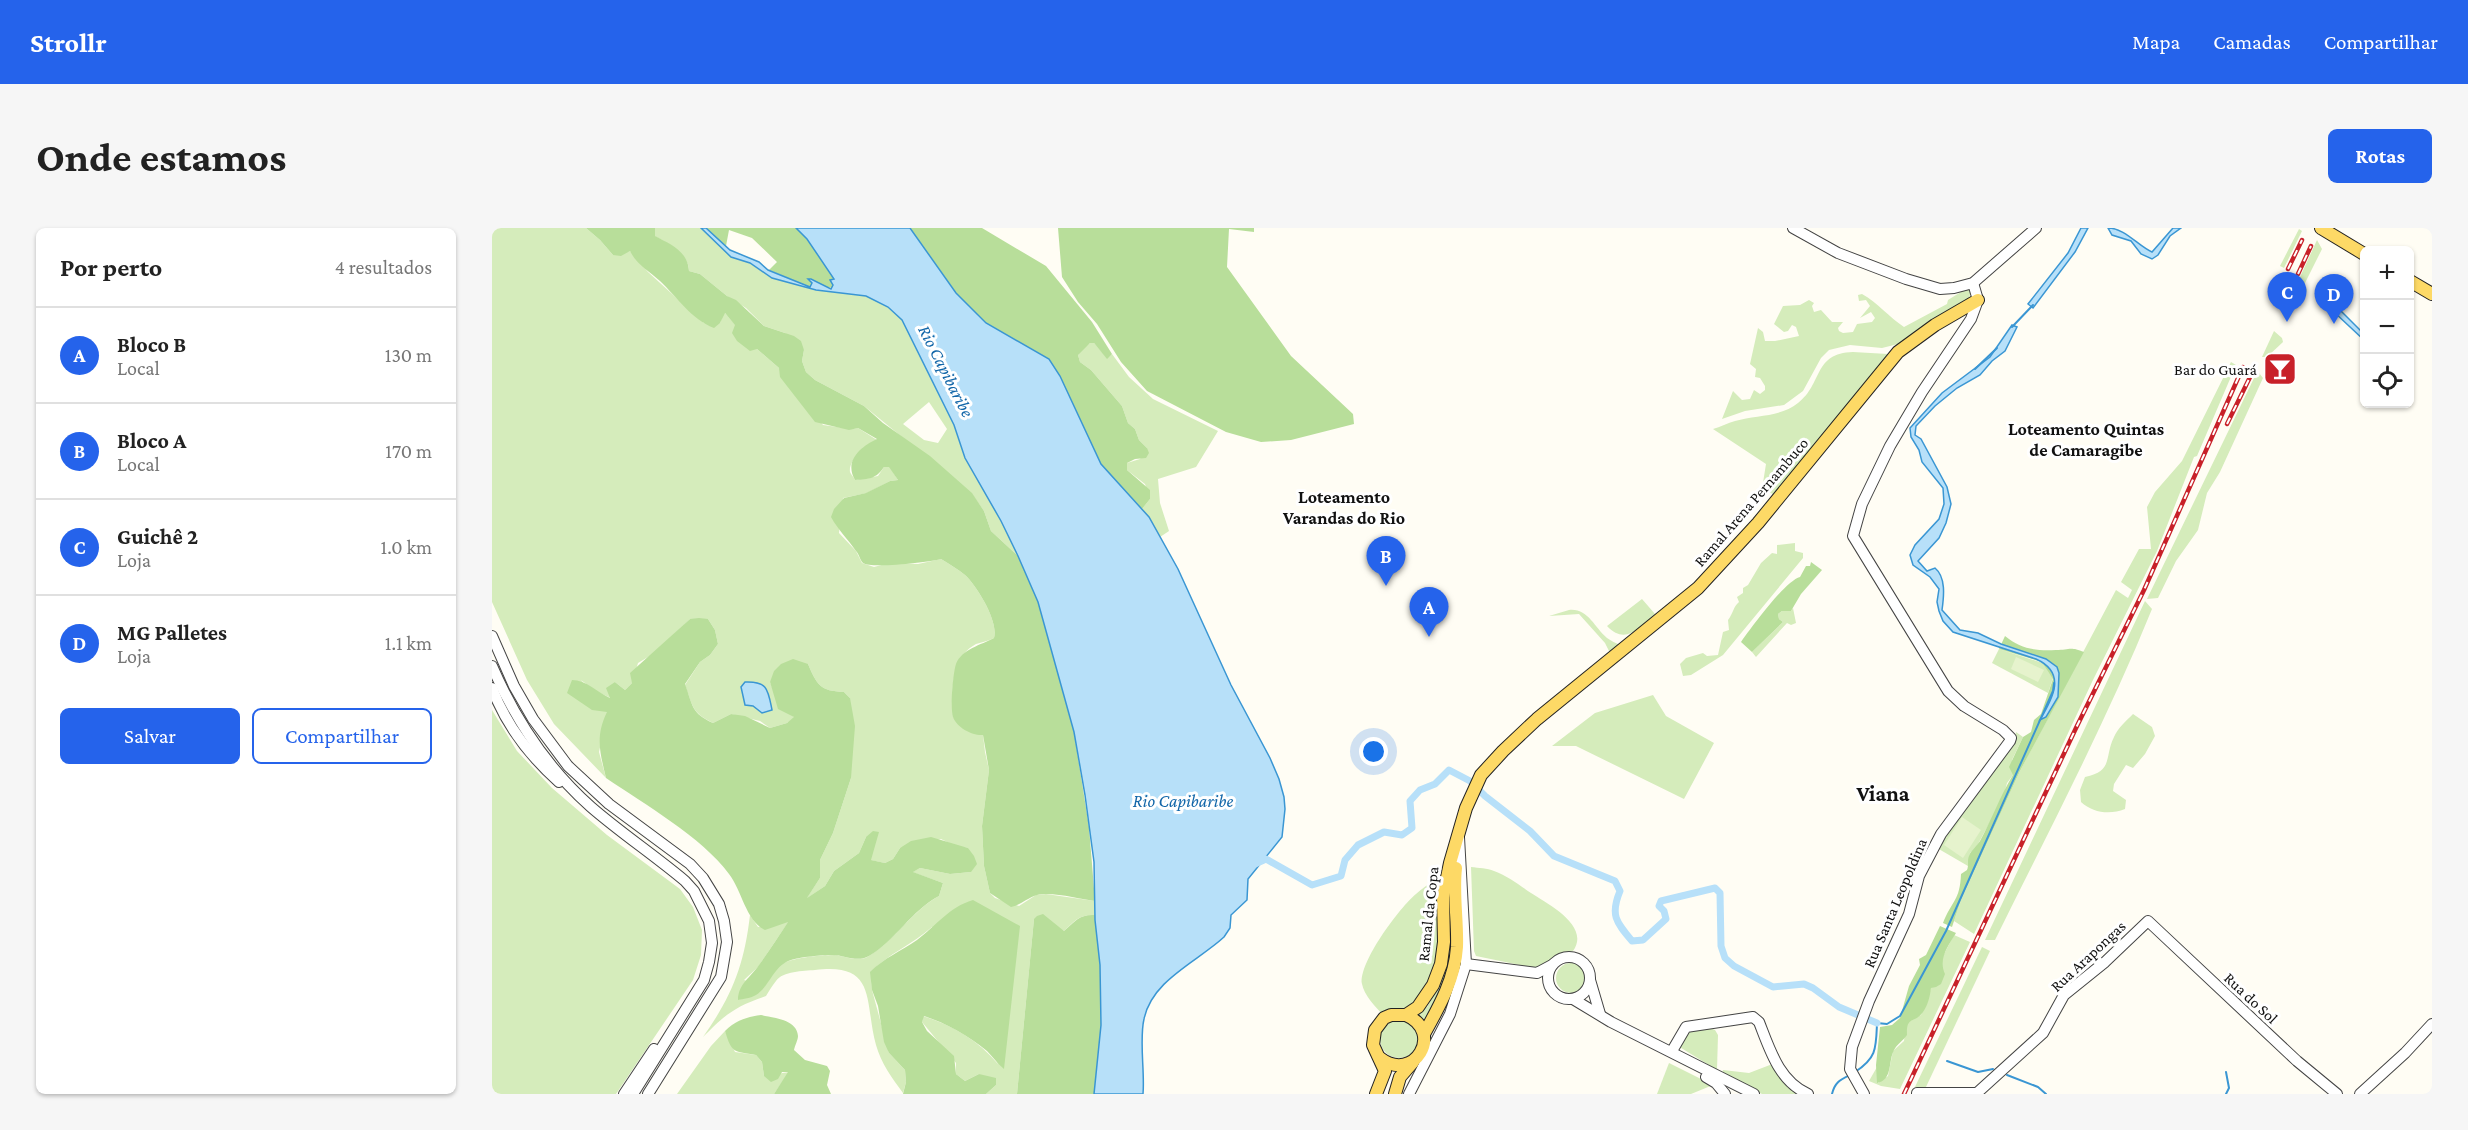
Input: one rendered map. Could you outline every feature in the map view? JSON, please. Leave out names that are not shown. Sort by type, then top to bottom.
[{"type":"main road","points":[[2321,228],[2360,252]]},
{"type":"main road","points":[[2414,283],[2432,294]]},
{"type":"main road","name":"Ramal Arena Pernambuco","points":[[1459,834],[1466,808],[1480,776],[1503,751],[1537,719],[1698,588],[1758,524],[1898,352],[1935,325],[1978,300]]},
{"type":"main road","name":"Ramal da Copa","points":[[1424,1034],[1445,995],[1454,966],[1457,948],[1459,834]]},
{"type":"main road","name":"Ramal da Copa","points":[[1376,1094],[1385,1071],[1373,1044],[1375,1029],[1384,1018],[1391,1015],[1406,1015],[1426,999],[1441,963],[1444,942],[1443,897],[1459,834]]},
{"type":"main road","points":[[1395,1094],[1400,1077],[1413,1061],[1427,1051],[1424,1034],[1417,1022],[1406,1015]]},
{"type":"main road","points":[[1380,1058],[1399,1066],[1413,1061]]},
{"type":"street","points":[[1793,228],[1838,253],[1906,279],[1940,289],[1973,283],[2036,228]]},
{"type":"street","points":[[1973,283],[1978,300]]},
{"type":"street","name":"Rua Santa Leopoldina","points":[[1864,1094],[1852,1073],[1850,1054],[1862,1018],[1909,914],[1919,876],[1932,848],[1955,814],[1997,762],[2011,738],[2003,730],[1964,706],[1948,691],[1852,536],[1862,504],[1890,446],[1922,392],[1963,334],[1978,300]]},
{"type":"street","points":[[492,636],[514,686],[532,719],[568,766],[609,804],[690,864],[703,878],[719,904],[727,942],[721,977],[648,1094]]},
{"type":"street","points":[[492,666],[526,732],[550,764],[591,807]]},
{"type":"street","points":[[492,688],[505,715],[524,745],[543,768],[685,881],[702,905],[709,921],[712,943],[704,980],[633,1094]]},
{"type":"street","points":[[1409,1094],[1427,1051],[1450,1014],[1466,964],[1459,884]]},
{"type":"street","name":"Rua Arapongas","points":[[1977,1093],[2043,1033],[2064,995],[2105,962],[2148,921]]},
{"type":"street","name":"Rua do Sol","points":[[2148,921],[2297,1061],[2337,1094]]},
{"type":"street","points":[[1466,964],[1537,973],[1563,958],[1576,958],[1586,966],[1600,1014]]},
{"type":"street","points":[[1550,986],[1548,979],[1552,965]]},
{"type":"street","points":[[1537,973],[1559,996],[1573,999],[1611,1022],[1754,1094]]},
{"type":"street","points":[[1573,999],[1585,992],[1590,979]]},
{"type":"street","points":[[624,1094],[645,1060],[689,1004]]},
{"type":"street","points":[[1676,1053],[1686,1027],[1754,1017],[1759,1022],[1786,1079],[1796,1088],[1808,1094]]},
{"type":"street","points":[[2360,1094],[2432,1024]]},
{"type":"street","points":[[1676,1053],[1716,1083],[1726,1094],[1733,1084]]},
{"type":"street","points":[[1917,1093],[1977,1093]]},
{"type":"green space","points":[[492,228],[586,228],[613,255],[630,251],[648,272],[704,323],[720,323],[724,312],[757,349],[779,368],[823,425],[858,428],[877,440],[855,457],[850,473],[855,480],[878,476],[884,467],[890,467],[898,480],[890,481],[867,493],[843,498],[839,533],[856,551],[862,563],[874,567],[889,563],[918,564],[941,559],[965,575],[981,596],[993,623],[994,638],[976,644],[961,658],[954,676],[953,717],[983,735],[989,770],[982,826],[984,866],[990,893],[995,898],[1019,906],[1036,895],[1046,894],[1095,901],[1095,915],[1081,917],[1064,931],[1051,923],[1034,919],[1017,1094],[986,1094],[996,1085],[979,1074],[965,1081],[956,1074],[956,1063],[922,1022],[923,1016],[954,1029],[974,1041],[998,1064],[932,927],[871,972],[872,990],[889,1053],[905,1070],[906,1082],[903,1093],[878,1052],[865,988],[859,979],[849,972],[835,969],[783,975],[766,996],[731,1012],[703,1037],[722,1008],[735,980],[744,950],[750,915],[758,927],[789,921],[758,967],[744,980],[764,987],[780,965],[803,958],[834,955],[856,959],[865,958],[887,942],[921,909],[939,896],[943,883],[912,872],[920,868],[950,874],[971,872],[968,848],[955,846],[941,839],[900,848],[893,859],[885,863],[870,860],[866,837],[859,853],[834,871],[825,886],[806,899],[820,878],[820,860],[833,833],[851,778],[850,698],[844,692],[830,690],[820,685],[808,664],[770,682],[775,695],[795,718],[787,723],[770,728],[760,721],[731,714],[713,723],[694,708],[685,685],[700,662],[710,655],[718,644],[715,630],[708,619],[690,619],[653,654],[638,663],[632,683],[625,690],[615,682],[611,698],[595,691],[581,680],[608,712],[599,752],[606,778],[554,724],[527,680],[492,602]]},
{"type":"green space","points":[[586,228],[655,228],[655,236],[682,253],[689,271],[700,274],[727,296],[736,300],[764,326],[794,336],[801,341],[804,350],[802,361],[806,372],[815,380],[864,406],[883,423],[930,456],[972,493],[984,511],[991,531],[1018,556],[1038,602],[1074,732],[1089,827],[1095,901],[1043,894],[1033,896],[1011,907],[990,893],[984,866],[982,826],[989,770],[983,735],[970,733],[958,725],[952,713],[952,699],[954,675],[959,659],[972,648],[994,638],[995,631],[986,605],[965,575],[941,559],[888,565],[863,563],[834,522],[831,517],[834,509],[844,498],[866,493],[890,481],[898,480],[889,467],[884,467],[872,478],[855,480],[851,467],[856,455],[877,439],[858,428],[849,430],[815,422],[780,377],[779,368],[757,349],[750,351],[737,341],[732,333],[735,325],[725,313],[720,323],[714,328],[706,324],[692,314],[640,264],[630,251],[621,256],[613,255]]},
{"type":"green space","points":[[655,228],[701,228],[731,257],[750,263],[772,278],[816,290],[866,296],[888,307],[902,320],[954,425],[965,458],[1018,556],[991,531],[984,511],[972,494],[864,406],[815,380],[806,372],[802,361],[804,350],[785,333],[764,326],[746,308],[700,274],[689,271],[682,254],[654,236]],"holes":[[[929,402],[947,429],[938,443],[924,440],[903,424]]]},
{"type":"green space","points":[[706,228],[796,228],[807,239],[835,280],[833,288],[811,279],[812,286],[810,287],[769,270],[777,262],[752,238],[729,230],[726,246]]},
{"type":"green space","points":[[910,228],[982,228],[1046,266],[1092,322],[1112,354],[1107,359],[1094,343],[1090,343],[1078,355],[1080,362],[1091,370],[1122,406],[1128,423],[1135,429],[1139,440],[1147,448],[1149,453],[1146,458],[1135,459],[1127,463],[1127,470],[1150,490],[1150,499],[1142,509],[1101,464],[1049,359],[986,323],[956,293]]},
{"type":"green space","points":[[1058,228],[1254,228],[1254,232],[1229,229],[1227,267],[1291,356],[1353,414],[1354,424],[1291,440],[1261,442],[1226,432],[1147,391],[1121,362],[1097,324],[1078,302],[1062,277]]},
{"type":"green space","points":[[2299,229],[2302,231],[2284,268],[2280,266]]},
{"type":"green space","points":[[2317,240],[2322,249],[2304,285],[2307,290],[2305,293],[2295,288]]},
{"type":"green space","points":[[1972,285],[1969,299],[1898,344],[1882,348],[1850,345],[1829,350],[1821,358],[1803,391],[1784,405],[1745,411],[1722,419],[1733,391],[1742,400],[1750,399],[1754,390],[1760,394],[1765,390],[1760,378],[1755,377],[1756,369],[1750,364],[1758,328],[1763,332],[1765,341],[1799,336],[1796,327],[1792,325],[1788,331],[1784,332],[1774,324],[1783,306],[1800,305],[1809,300],[1814,303],[1812,306],[1814,312],[1821,310],[1832,322],[1843,322],[1838,328],[1839,331],[1853,332],[1857,324],[1872,322],[1875,318],[1871,312],[1860,318],[1870,306],[1866,300],[1859,301],[1858,295],[1862,294],[1904,327],[1947,304],[1948,300]]},
{"type":"green space","points":[[2274,331],[2283,342],[2267,357],[2262,357]]},
{"type":"green space","points":[[1090,343],[1094,343],[1107,358],[1112,354],[1129,377],[1153,399],[1218,431],[1196,467],[1158,479],[1160,503],[1169,531],[1160,537],[1142,509],[1150,499],[1145,484],[1127,470],[1127,463],[1140,459],[1147,448],[1139,440],[1135,429],[1128,423],[1122,406],[1091,370],[1080,362],[1078,355],[1080,351]]},
{"type":"green space","points":[[1853,352],[1888,354],[1775,495],[1762,489],[1766,464],[1713,429],[1735,421],[1791,408],[1806,395],[1820,371],[1831,358]]},
{"type":"green space","points":[[2231,362],[2236,365],[2197,456],[2194,457],[2157,551],[2092,682],[1974,934],[1954,921],[1961,900],[2020,771],[2116,590],[2128,598],[2132,590],[2121,582],[2139,549],[2151,549],[2147,507],[2155,492],[2182,461]]},
{"type":"green space","points":[[2259,373],[2263,378],[2220,472],[2207,493],[2198,530],[2176,561],[2158,598],[2147,599],[2256,374]]},
{"type":"green space","points":[[1795,543],[1795,551],[1803,553],[1803,558],[1723,655],[1691,675],[1683,676],[1680,664],[1686,658],[1703,653],[1707,656],[1718,655],[1723,632],[1729,630],[1728,620],[1739,602],[1737,597],[1743,593],[1743,588],[1748,585],[1761,563],[1772,553],[1777,554],[1777,545]]},
{"type":"green space","points":[[1811,562],[1822,570],[1801,594],[1791,611],[1782,611],[1778,614],[1779,619],[1783,622],[1752,652],[1741,642],[1777,596],[1800,577]]},
{"type":"green space","points":[[1642,599],[1655,614],[1638,629],[1620,634],[1607,626]]},
{"type":"green space","points":[[2145,601],[2152,609],[2096,735],[1995,940],[1985,940]]},
{"type":"green space","points":[[1793,608],[1796,623],[1791,625],[1787,623],[1756,657],[1752,652],[1783,622],[1779,619],[1778,614],[1782,611],[1791,611]]},
{"type":"green space","points":[[1576,610],[1586,615],[1607,638],[1620,645],[1610,653],[1605,643],[1579,614],[1549,616]]},
{"type":"green space","points":[[690,619],[708,619],[715,630],[718,644],[710,655],[700,662],[685,684],[694,708],[700,716],[713,723],[731,714],[745,716],[770,728],[787,723],[794,717],[778,709],[770,682],[774,671],[781,664],[793,659],[808,664],[820,686],[844,692],[850,698],[855,726],[851,778],[833,833],[820,860],[820,878],[807,898],[825,886],[834,871],[859,853],[866,837],[873,831],[879,832],[871,860],[885,863],[893,859],[900,848],[911,841],[931,837],[968,848],[977,864],[971,872],[950,874],[920,868],[913,872],[943,883],[939,896],[920,909],[887,942],[869,956],[855,959],[828,955],[791,960],[776,971],[756,995],[738,1000],[740,989],[788,922],[765,930],[759,926],[749,913],[734,881],[718,860],[672,822],[606,778],[600,737],[607,712],[592,710],[567,693],[572,680],[587,684],[610,698],[606,688],[615,682],[625,690],[632,683],[630,673]]},
{"type":"green space","points":[[2005,636],[2029,648],[2072,649],[2084,652],[2020,771],[1961,900],[1952,927],[1943,923],[1957,895],[1961,874],[1967,870],[1968,858],[1980,841],[2013,775],[2009,767],[2023,737],[2031,732],[2034,720],[2041,714],[2053,679],[2042,662],[1999,649]]},
{"type":"green space","points":[[1999,649],[2046,664],[2053,678],[2048,693],[1992,663]]},
{"type":"green space","points":[[2016,657],[2044,670],[2038,682],[2011,669]]},
{"type":"green space","points":[[1653,695],[1666,716],[1714,743],[1684,799],[1576,746],[1552,746],[1595,713]]},
{"type":"green space","points":[[492,710],[517,751],[552,788],[607,835],[680,889],[693,907],[702,930],[701,955],[693,980],[616,1094],[492,1094]]},
{"type":"green space","points":[[2133,714],[2152,727],[2155,736],[2145,754],[2133,768],[2126,765],[2114,784],[2113,791],[2126,800],[2125,809],[2108,812],[2091,809],[2081,802],[2080,790],[2085,777],[2104,767],[2116,734]]},
{"type":"green space","points":[[2016,732],[2023,737],[2012,760],[2013,775],[1978,844],[1970,853],[1968,866],[1937,848],[2015,743]]},
{"type":"green space","points":[[1962,817],[1981,830],[1963,858],[1944,845]]},
{"type":"green space","points":[[1471,867],[1489,869],[1504,875],[1557,910],[1572,925],[1576,933],[1577,942],[1573,951],[1558,955],[1544,966],[1535,968],[1476,956]]},
{"type":"green space","points":[[1434,880],[1440,932],[1434,973],[1410,1009],[1382,1014],[1363,988],[1366,963],[1400,911],[1418,892]]},
{"type":"green space","points":[[1449,883],[1451,938],[1447,972],[1434,1005],[1423,1022],[1416,1013],[1427,1007],[1438,988]]},
{"type":"green space","points":[[973,900],[1020,926],[1004,1069],[973,1040],[949,1026],[924,1016],[922,1022],[927,1031],[954,1056],[956,1074],[965,1081],[979,1074],[996,1078],[996,1085],[986,1094],[903,1094],[906,1082],[905,1070],[889,1053],[884,1042],[870,972],[917,940],[957,907]]},
{"type":"green space","points":[[1043,914],[1064,931],[1082,917],[1095,915],[1100,965],[1101,1025],[1094,1094],[1017,1094],[1034,919]]},
{"type":"green space","points":[[1940,926],[1956,933],[1943,958],[1945,974],[1941,984],[1931,988],[1925,1009],[1920,1016],[1910,1022],[1907,1035],[1892,1054],[1886,1078],[1877,1083],[1876,1065],[1880,1027],[1892,1025],[1900,1018],[1909,986],[1920,965],[1919,959],[1926,955]]},
{"type":"green space","points":[[1954,935],[1970,942],[1900,1089],[1881,1086],[1869,1081],[1877,1067],[1878,1083],[1888,1076],[1893,1051],[1904,1041],[1906,1025],[1921,1015],[1943,956]]},
{"type":"green space","points":[[1982,947],[1990,951],[1926,1087],[1914,1089]]},
{"type":"green space","points":[[1571,963],[1582,967],[1586,978],[1582,989],[1571,993],[1560,989],[1556,978],[1560,967]]},
{"type":"green space","points":[[761,1015],[784,1020],[797,1030],[798,1036],[794,1050],[805,1060],[827,1066],[830,1071],[827,1085],[831,1094],[774,1094],[788,1072],[782,1072],[778,1079],[771,1082],[764,1076],[762,1062],[756,1055],[738,1052],[732,1048],[725,1031],[742,1020]]},
{"type":"green space","points":[[1399,1020],[1413,1025],[1418,1039],[1413,1053],[1399,1058],[1385,1053],[1380,1039],[1385,1025]]},
{"type":"green space","points":[[1710,1028],[1718,1035],[1717,1070],[1678,1046],[1689,1030]]},
{"type":"green space","points":[[725,1031],[735,1052],[756,1055],[762,1062],[764,1076],[789,1072],[774,1094],[677,1094],[711,1046]]},
{"type":"green space","points":[[1669,1063],[1713,1085],[1691,1094],[1657,1094]]},
{"type":"green space","points":[[1775,1063],[1802,1094],[1762,1094],[1722,1074],[1723,1070],[1749,1073]]},
{"type":"water","name":"Rio Capibaribe","points":[[701,228],[706,228],[730,250],[759,262],[768,270],[810,287],[812,283],[808,279],[831,289],[833,285],[830,280],[834,279],[807,239],[796,228],[910,228],[956,293],[986,323],[1049,359],[1060,376],[1101,464],[1149,517],[1178,569],[1231,685],[1270,758],[1279,779],[1285,809],[1282,837],[1248,879],[1247,900],[1231,915],[1230,928],[1224,937],[1177,973],[1156,993],[1149,1005],[1142,1036],[1143,1094],[1094,1094],[1101,1025],[1100,965],[1095,920],[1094,862],[1074,732],[1038,602],[1001,521],[965,458],[954,425],[902,320],[888,307],[866,296],[816,290],[772,278],[750,263],[731,257]]},
{"type":"water","points":[[2081,228],[2088,228],[2075,252],[2033,308],[2028,304],[2068,253]]},
{"type":"water","points":[[2108,228],[2126,234],[2152,252],[2173,228],[2181,228],[2170,236],[2158,255],[2152,259],[2141,254],[2131,241],[2112,235]]},
{"type":"water","points":[[2323,293],[2360,330],[2360,336],[2319,298]]},
{"type":"water","points":[[2012,325],[2017,327],[2005,351],[1980,375],[1957,388],[1935,406],[1916,426],[1915,435],[1921,439],[1947,487],[1951,504],[1939,538],[1918,561],[1927,571],[1935,568],[1939,572],[1943,587],[1942,610],[1960,630],[1978,633],[2001,644],[2046,659],[2057,667],[2058,697],[2046,717],[2040,720],[2053,695],[2052,671],[2036,659],[1953,632],[1943,621],[1939,611],[1937,602],[1939,589],[1930,577],[1913,565],[1910,555],[1915,545],[1939,519],[1944,504],[1943,488],[1922,462],[1919,450],[1911,437],[1910,428],[1942,393],[1990,357]]},
{"type":"water","points":[[745,682],[758,683],[766,688],[772,710],[762,713],[753,706],[745,705],[741,687]]},
{"type":"waterway","points":[[2012,327],[2033,305]]},
{"type":"waterway","points":[[1975,369],[1997,348]]},
{"type":"waterway","points":[[1855,1072],[1868,1062],[1874,1052],[1877,1023],[1887,1024],[1900,1016],[1946,931],[2053,691],[2054,683]]},
{"type":"waterway","points":[[1255,864],[1266,859],[1312,885],[1341,876],[1345,860],[1358,845],[1384,832],[1402,835],[1412,828],[1410,801],[1420,790],[1435,784],[1449,770],[1470,781],[1485,796],[1530,831],[1554,856],[1615,881],[1620,891],[1615,906],[1616,918],[1632,941],[1643,940],[1666,919],[1664,911],[1659,906],[1661,901],[1715,888],[1720,893],[1721,946],[1725,958],[1734,966],[1773,987],[1804,984],[1839,1007],[1877,1023]]},
{"type":"waterway","points":[[1947,1061],[1978,1072],[1993,1069]]},
{"type":"waterway","points":[[2226,1072],[2229,1088],[2226,1094]]},
{"type":"waterway","points":[[1832,1094],[1838,1082],[1850,1075]]},
{"type":"waterway","points":[[2007,1075],[2038,1087],[2046,1094]]},
{"type":"railway","points":[[2288,269],[2302,240]]},
{"type":"railway","points":[[2298,274],[2311,246]]},
{"type":"railway","points":[[1904,1094],[2076,728],[2144,590],[2243,367]]},
{"type":"railway","points":[[2227,424],[2253,371]]},
{"type":"place","name":"Guichê 2","points":[[2287,322]]},
{"type":"place","name":"MG Palletes","points":[[2334,324]]},
{"type":"place","name":"Bar do Guará","points":[[2280,369]]},
{"type":"place","name":"Bloco A","points":[[1386,586]]},
{"type":"place","name":"Bloco B","points":[[1429,637]]},
{"type":"district","name":"Loteamento Quintas de Camaragibe","points":[[2086,439]]},
{"type":"district","name":"Loteamento Varandas do Rio","points":[[1344,507]]},
{"type":"district","name":"Viana","points":[[1883,793]]}]
